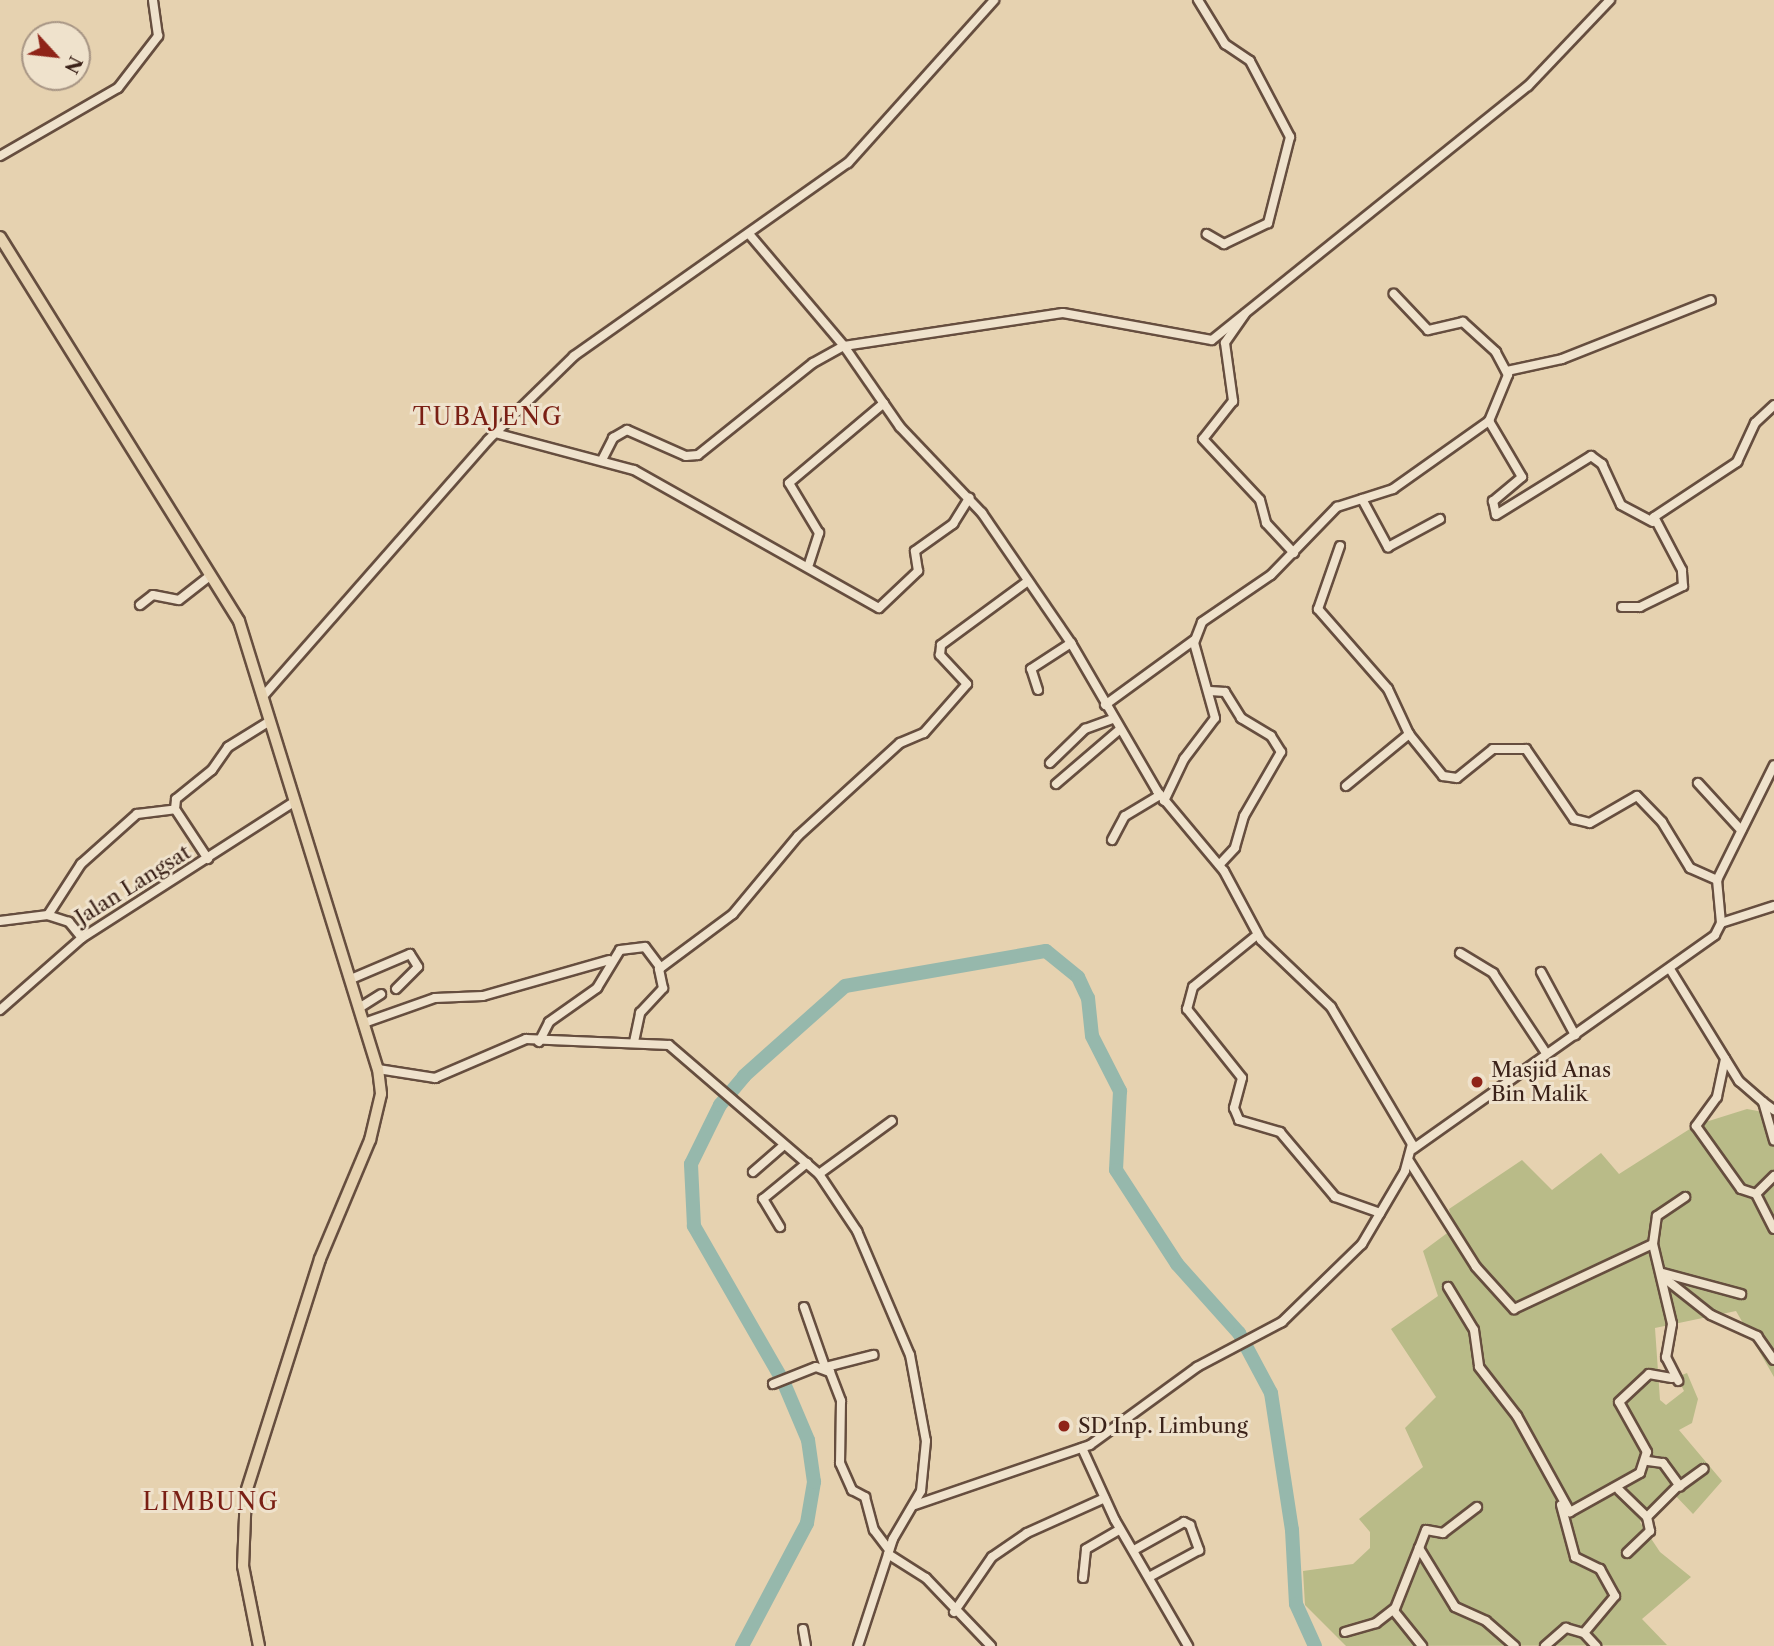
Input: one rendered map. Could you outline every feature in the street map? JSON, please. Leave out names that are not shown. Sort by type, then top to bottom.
[{"type":"main road","points":[[0,237],[239,621],[265,694],[270,721],[294,802],[378,1069],[380,1102],[370,1140],[320,1259],[246,1492],[242,1558],[259,1646]]},
{"type":"street","points":[[0,156],[118,88],[158,36],[153,0]]},
{"type":"street","points":[[265,694],[495,433],[601,333],[749,234],[853,159],[994,0]]},
{"type":"street","points":[[1198,0],[1225,44],[1247,57],[1290,137],[1268,223],[1224,244],[1207,234]]},
{"type":"street","points":[[602,460],[613,438],[627,430],[686,456],[698,455],[813,363],[844,346],[1063,313],[1209,341],[1552,66],[1610,0]]},
{"type":"street","points":[[749,234],[844,346],[884,403],[969,498],[1071,643],[1119,730],[1162,798],[1219,865],[1257,935],[1331,1007],[1383,1085],[1413,1149]]},
{"type":"street","points":[[1394,294],[1428,330],[1466,323],[1507,371]]},
{"type":"street","points":[[1507,371],[1562,359],[1711,300]]},
{"type":"street","points":[[1245,314],[1226,343],[1233,401],[1203,439],[1260,500],[1266,523],[1294,552]]},
{"type":"street","points":[[1105,705],[1194,640],[1202,622],[1258,586],[1294,552],[1329,512],[1418,473],[1489,421],[1507,371]]},
{"type":"street","points":[[809,564],[819,533],[789,483],[884,403]]},
{"type":"street","points":[[1653,523],[1669,504],[1737,462],[1755,423],[1774,405]]},
{"type":"street","points":[[1489,421],[1522,477],[1493,501],[1496,514],[1591,456],[1602,464],[1621,505],[1653,523],[1682,570],[1683,586],[1640,607],[1622,607]]},
{"type":"street","points":[[495,433],[634,470],[809,564],[854,598],[882,607],[918,570],[916,549],[953,524],[969,498]]},
{"type":"street","points":[[1362,499],[1388,547],[1440,519]]},
{"type":"street","points":[[1340,547],[1318,609],[1388,689],[1409,734],[1450,780],[1493,749],[1526,749],[1567,813],[1581,822],[1604,817],[1637,796],[1662,822],[1690,868],[1717,880]]},
{"type":"street","points":[[141,604],[153,595],[179,600],[210,576]]},
{"type":"street","points":[[661,968],[733,914],[798,836],[900,743],[924,733],[967,684],[940,655],[941,645],[1028,581]]},
{"type":"street","points":[[1112,840],[1125,816],[1162,798],[1184,760],[1213,724],[1210,691],[1194,640]]},
{"type":"street","points":[[1038,690],[1031,669],[1071,643]]},
{"type":"street","points":[[1210,691],[1225,692],[1241,718],[1271,736],[1281,752],[1244,816],[1235,848],[1219,865]]},
{"type":"street","points":[[1050,763],[1085,729],[1113,719]]},
{"type":"street","points":[[208,859],[175,809],[177,796],[212,770],[228,747],[270,721]]},
{"type":"street","points":[[1056,784],[1119,730]]},
{"type":"street","points":[[1346,786],[1409,734]]},
{"type":"street","points":[[1721,923],[1717,880],[1774,765]]},
{"type":"street","points":[[1698,783],[1741,830]]},
{"type":"street","name":"Jalan Langsat","points":[[0,1010],[82,938],[294,802]]},
{"type":"street","points":[[48,915],[106,835],[145,809],[175,809]]},
{"type":"street","points":[[915,1505],[1082,1448],[1186,1374],[1254,1339],[1291,1315],[1346,1263],[1380,1213],[1413,1149],[1546,1053],[1670,969],[1721,923],[1774,906]]},
{"type":"street","points":[[0,921],[48,915],[69,922],[82,938]]},
{"type":"street","points":[[1257,935],[1193,987],[1187,1009],[1242,1078],[1234,1108],[1239,1120],[1280,1132],[1335,1197],[1380,1213]]},
{"type":"street","points":[[364,1023],[435,998],[483,996],[609,960],[627,947],[645,947],[661,968],[663,988],[638,1016],[634,1042]]},
{"type":"street","points":[[1460,953],[1493,973],[1546,1053]]},
{"type":"street","points":[[351,979],[410,954],[418,967],[396,989]]},
{"type":"street","points":[[539,1042],[548,1022],[597,988],[609,960]]},
{"type":"street","points":[[1670,969],[1725,1059],[1763,1102],[1774,1110]]},
{"type":"street","points":[[1541,972],[1575,1035]]},
{"type":"street","points":[[359,1008],[382,993]]},
{"type":"street","points":[[378,1069],[435,1078],[519,1042],[634,1042],[673,1047],[721,1095],[819,1174],[857,1231],[919,1379],[926,1454],[915,1505],[889,1552],[858,1646]]},
{"type":"street","points":[[1725,1059],[1717,1097],[1696,1126],[1741,1189],[1756,1194],[1774,1229]]},
{"type":"street","points":[[1763,1102],[1774,1140]]},
{"type":"street","points":[[819,1174],[892,1121]]},
{"type":"street","points":[[752,1172],[783,1146]]},
{"type":"street","points":[[1409,1161],[1476,1267],[1511,1308],[1653,1244]]},
{"type":"street","points":[[780,1227],[763,1199],[807,1163]]},
{"type":"street","points":[[1756,1194],[1773,1179]]},
{"type":"street","points":[[1648,1461],[1619,1402],[1649,1374],[1675,1379],[1666,1354],[1672,1324],[1663,1275],[1653,1244],[1657,1216],[1685,1197]]},
{"type":"street","points":[[1663,1275],[1741,1294]]},
{"type":"street","points":[[1663,1275],[1711,1315],[1757,1336],[1774,1360]]},
{"type":"street","points":[[1448,1287],[1474,1330],[1479,1367],[1523,1426],[1561,1506],[1571,1550],[1601,1569],[1615,1596],[1584,1633]]},
{"type":"street","points":[[804,1307],[841,1401],[840,1463],[852,1490],[865,1497],[874,1530],[889,1552],[926,1578],[954,1612],[991,1646]]},
{"type":"street","points":[[775,1383],[790,1376],[873,1355]]},
{"type":"street","points":[[1082,1448],[1120,1529],[1188,1646]]},
{"type":"street","points":[[1648,1461],[1662,1463],[1679,1485]]},
{"type":"street","points":[[1561,1506],[1581,1511],[1619,1490],[1648,1461]]},
{"type":"street","points":[[1647,1517],[1679,1485],[1703,1469]]},
{"type":"street","points":[[1619,1490],[1647,1517],[1650,1531],[1627,1553]]},
{"type":"street","points":[[954,1612],[992,1557],[1027,1533],[1105,1499]]},
{"type":"street","points":[[1345,1632],[1376,1623],[1395,1608],[1426,1530],[1443,1533],[1477,1507]]},
{"type":"street","points":[[1134,1550],[1184,1522],[1190,1525],[1199,1550],[1149,1577]]},
{"type":"street","points":[[1083,1578],[1086,1549],[1120,1529]]},
{"type":"street","points":[[1419,1548],[1455,1607],[1486,1621],[1515,1646]]},
{"type":"street","points":[[1395,1608],[1422,1646]]},
{"type":"street","points":[[1545,1646],[1566,1628],[1584,1633],[1597,1646]]},
{"type":"street","points":[[803,1629],[806,1646]]},
{"type":"green space","points":[[1747,1109],[1774,1114],[1774,1377],[1736,1311],[1655,1328],[1660,1400],[1666,1405],[1684,1391],[1677,1377],[1687,1373],[1698,1399],[1692,1423],[1679,1430],[1722,1481],[1693,1514],[1672,1492],[1640,1522],[1660,1552],[1691,1577],[1642,1619],[1667,1645],[1346,1646],[1305,1605],[1303,1571],[1353,1564],[1370,1548],[1370,1532],[1359,1519],[1423,1467],[1405,1428],[1436,1397],[1391,1329],[1438,1296],[1423,1251],[1454,1228],[1449,1209],[1522,1160],[1552,1190],[1601,1153],[1619,1174],[1696,1125]]},
{"type":"waterway","points":[[742,1646],[807,1523],[814,1482],[808,1440],[783,1381],[694,1226],[691,1164],[720,1105],[744,1076],[845,986],[1046,951],[1078,977],[1088,998],[1092,1036],[1120,1091],[1116,1170],[1177,1264],[1239,1333],[1271,1393],[1292,1530],[1296,1604],[1315,1646]]},
{"type":"place","name":"Masjid Anas Bin Malik","points":[[1477,1082]]},
{"type":"place","name":"SD Inp. Limbung","points":[[1064,1426]]},
{"type":"district","name":"TUBAJENG","points":[[488,417]]},
{"type":"district","name":"LIMBUNG","points":[[211,1502]]}]
